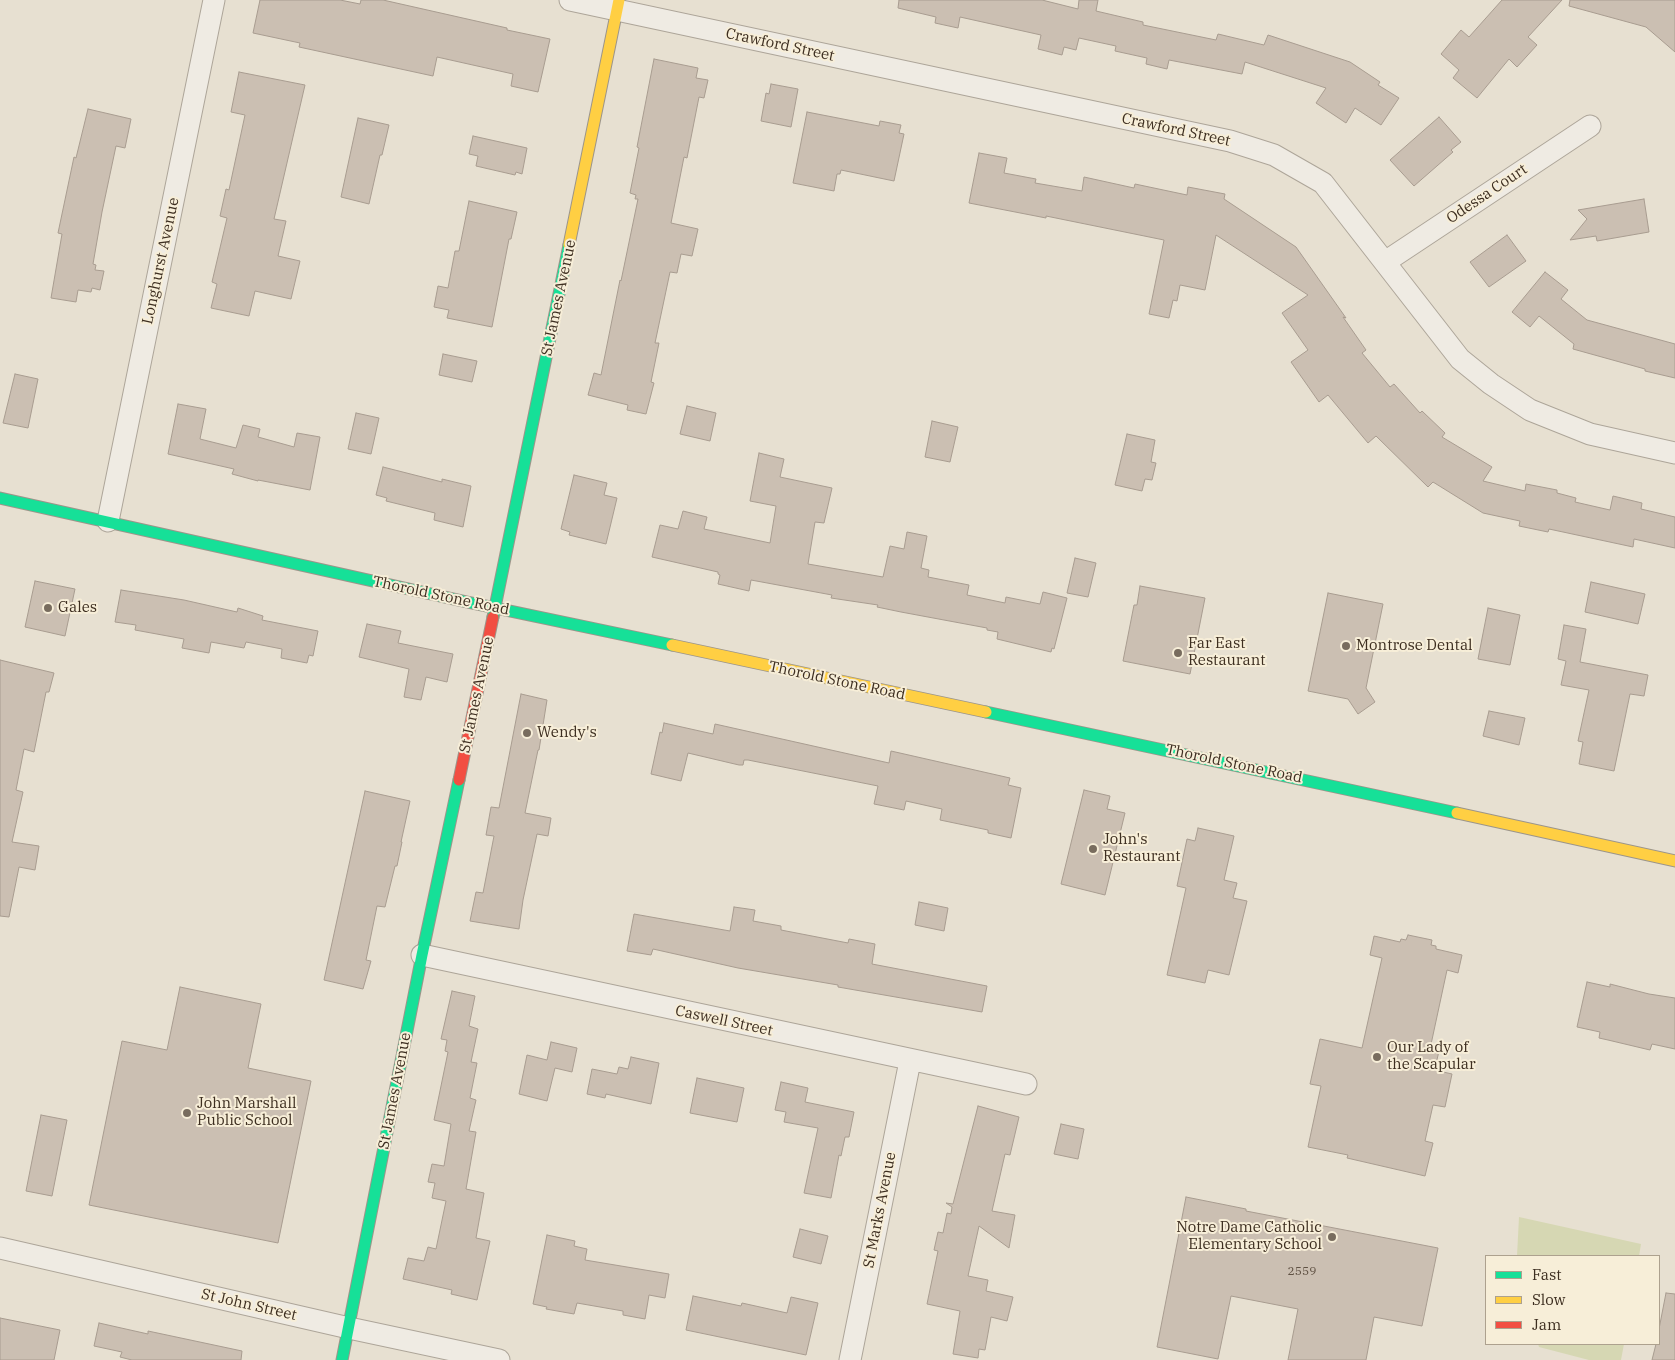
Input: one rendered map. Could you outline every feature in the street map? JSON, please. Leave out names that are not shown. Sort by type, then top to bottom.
[{"type":"main road","name":"St James Avenue","points":[[342,1360],[422,955],[618,5]]},
{"type":"main road","name":"Thorold Stone Road","points":[[0,498],[495,608],[1302,779],[1675,861]]},
{"type":"street","name":"Longhurst Avenue","points":[[108,521],[214,0]]},
{"type":"street","name":"Crawford Street","points":[[570,0],[618,5],[1230,141],[1274,155],[1323,183],[1460,359],[1491,384],[1530,410],[1590,434],[1675,453]]},
{"type":"street","name":"Odessa Court","points":[[1385,262],[1590,126]]},
{"type":"street","name":"Caswell Street","points":[[422,955],[910,1061],[1026,1084]]},
{"type":"street","name":"St Marks Avenue","points":[[850,1360],[910,1061]]},
{"type":"street","name":"St John Street","points":[[0,1248],[349,1328],[500,1360]]},
{"type":"green space","points":[[1519,1217],[1641,1244],[1639,1255],[1517,1255]]},
{"type":"green space","points":[[1538,1345],[1624,1345],[1621,1360],[1589,1360],[1539,1347]]},
{"type":"building","points":[[260,0],[340,0],[360,4],[361,0],[383,0],[550,39],[538,92],[511,86],[513,74],[437,57],[433,76],[299,47],[300,43],[253,33]]},
{"type":"building","points":[[899,0],[1042,0],[1078,9],[1079,0],[1098,0],[1096,11],[1143,22],[1143,25],[1216,40],[1218,34],[1264,45],[1268,35],[1350,62],[1380,82],[1378,85],[1399,98],[1381,125],[1355,108],[1346,123],[1316,103],[1326,88],[1245,62],[1242,74],[1169,60],[1167,69],[1146,64],[1147,58],[1115,51],[1116,46],[1079,38],[1076,50],[1064,47],[1062,55],[1038,49],[1041,35],[960,17],[958,28],[935,23],[936,17],[898,8]]},
{"type":"building","points":[[1502,0],[1562,0],[1528,37],[1537,45],[1517,67],[1509,59],[1477,98],[1453,78],[1459,70],[1441,54],[1461,30],[1469,37]]},
{"type":"building","points":[[1570,0],[1675,0],[1675,52],[1646,27],[1569,6]]},
{"type":"building","points":[[654,59],[698,68],[696,78],[708,80],[704,98],[699,97],[687,158],[684,157],[671,223],[698,229],[692,256],[681,254],[677,273],[670,272],[655,343],[659,343],[651,382],[654,383],[646,414],[627,410],[628,405],[588,395],[594,373],[601,375],[638,199],[635,199],[636,195],[630,193]]},
{"type":"building","points":[[239,72],[305,85],[274,219],[286,221],[278,256],[300,261],[291,299],[255,291],[249,316],[211,308],[217,284],[212,282],[227,218],[220,216],[226,189],[229,190],[245,115],[231,112]]},
{"type":"building","points":[[771,84],[798,89],[791,127],[761,121],[766,93],[769,94]]},
{"type":"building","points":[[88,109],[131,119],[125,148],[116,146],[102,212],[93,264],[96,265],[95,270],[104,271],[100,290],[92,288],[91,292],[78,290],[76,302],[51,298],[62,234],[58,233],[74,157],[76,158]]},
{"type":"building","points":[[807,112],[879,126],[880,121],[901,125],[899,133],[904,134],[894,181],[841,170],[840,174],[837,174],[834,191],[793,183]]},
{"type":"building","points":[[1439,117],[1461,142],[1451,150],[1453,152],[1414,186],[1390,160]]},
{"type":"building","points":[[358,118],[389,125],[369,204],[341,197]]},
{"type":"building","points":[[473,136],[527,148],[522,174],[516,172],[515,175],[476,166],[478,156],[469,154]]},
{"type":"building","points":[[979,153],[1007,158],[1004,173],[1036,179],[1035,183],[1082,191],[1084,177],[1134,188],[1135,184],[1187,195],[1188,187],[1225,194],[1224,199],[1296,247],[1366,350],[1362,353],[1390,387],[1394,384],[1420,413],[1422,411],[1445,433],[1442,437],[1492,467],[1483,481],[1525,491],[1526,484],[1557,490],[1557,493],[1576,498],[1575,502],[1610,510],[1613,496],[1642,503],[1641,509],[1675,517],[1675,548],[1634,539],[1633,547],[1549,529],[1548,532],[1519,526],[1520,521],[1483,513],[1433,482],[1428,487],[1376,436],[1368,443],[1328,395],[1319,402],[1291,362],[1308,350],[1282,313],[1308,295],[1216,235],[1205,290],[1180,285],[1177,301],[1173,300],[1169,318],[1149,314],[1164,240],[1046,216],[1046,218],[969,203]]},
{"type":"building","points":[[1644,199],[1649,232],[1597,241],[1596,236],[1570,240],[1587,219],[1578,210]]},
{"type":"building","points":[[469,201],[517,212],[511,239],[509,239],[492,327],[447,318],[449,310],[434,307],[438,286],[448,288],[455,251],[459,251]]},
{"type":"building","points":[[1507,235],[1526,261],[1489,287],[1470,262]]},
{"type":"building","points":[[1545,272],[1568,290],[1561,299],[1587,320],[1675,344],[1675,378],[1573,349],[1574,344],[1539,316],[1530,327],[1512,312]]},
{"type":"building","points":[[443,354],[477,361],[472,382],[439,375]]},
{"type":"building","points":[[15,374],[38,379],[28,428],[3,423]]},
{"type":"building","points":[[178,404],[206,409],[200,439],[236,448],[243,425],[260,429],[258,437],[294,447],[297,433],[320,437],[310,490],[258,481],[232,474],[234,469],[168,454]]},
{"type":"building","points":[[687,406],[716,413],[710,441],[680,434]]},
{"type":"building","points":[[356,413],[379,418],[371,454],[348,449]]},
{"type":"building","points":[[932,421],[958,427],[950,462],[925,457]]},
{"type":"building","points":[[1127,434],[1155,440],[1151,462],[1156,463],[1152,480],[1145,479],[1142,491],[1115,485]]},
{"type":"building","points":[[759,453],[784,459],[780,477],[832,488],[824,523],[815,522],[808,564],[883,577],[890,546],[904,549],[907,532],[927,536],[921,568],[929,570],[928,577],[969,585],[967,595],[1005,603],[1006,597],[1040,604],[1043,592],[1067,598],[1054,649],[1052,648],[1051,652],[997,639],[998,632],[987,630],[987,628],[877,607],[878,605],[831,598],[832,595],[751,580],[749,591],[718,584],[720,575],[718,572],[652,557],[660,525],[678,529],[683,511],[707,517],[704,529],[770,543],[776,506],[750,501]]},
{"type":"building","points":[[383,467],[442,482],[442,479],[471,486],[463,527],[434,520],[435,513],[386,501],[387,498],[376,495]]},
{"type":"building","points":[[574,475],[607,483],[604,495],[617,498],[606,544],[569,535],[570,532],[561,529]]},
{"type":"building","points":[[1075,558],[1096,563],[1088,597],[1067,593]]},
{"type":"building","points":[[35,581],[75,589],[65,636],[25,627]]},
{"type":"building","points":[[1591,582],[1645,594],[1638,624],[1585,612]]},
{"type":"building","points":[[1140,586],[1205,598],[1190,674],[1123,661],[1134,605],[1137,605]]},
{"type":"building","points":[[121,590],[184,600],[237,612],[238,608],[263,616],[262,620],[318,631],[313,656],[309,655],[307,663],[281,658],[282,649],[246,642],[244,648],[211,642],[209,653],[182,648],[184,639],[135,630],[136,625],[115,622]]},
{"type":"building","name":"Montrose Dental","points":[[1328,593],[1383,604],[1366,688],[1375,702],[1358,714],[1348,699],[1308,691]]},
{"type":"building","points":[[1488,608],[1520,615],[1510,665],[1478,659]]},
{"type":"building","points":[[367,624],[401,631],[398,643],[453,654],[447,682],[426,677],[421,700],[404,697],[409,669],[359,657]]},
{"type":"building","points":[[1564,625],[1586,629],[1580,662],[1648,675],[1644,696],[1630,694],[1614,771],[1579,764],[1583,742],[1578,741],[1589,690],[1561,685],[1566,661],[1558,659]]},
{"type":"building","points":[[0,660],[54,673],[49,692],[46,692],[34,752],[24,749],[16,790],[23,792],[12,842],[39,846],[35,870],[19,867],[9,917],[0,916]]},
{"type":"building","points":[[521,694],[547,700],[539,750],[525,813],[551,818],[548,836],[537,834],[519,929],[470,921],[476,892],[483,893],[494,836],[486,835],[491,807],[499,808]]},
{"type":"building","points":[[1489,711],[1525,718],[1519,745],[1483,736]]},
{"type":"building","points":[[664,723],[713,734],[715,724],[889,763],[891,751],[1010,778],[1008,785],[1021,788],[1011,838],[988,833],[988,830],[940,820],[942,809],[906,801],[904,810],[874,804],[878,786],[748,760],[744,760],[743,765],[739,765],[688,753],[681,781],[651,774],[660,732],[662,733]]},
{"type":"building","name":"John's Restaurant","points":[[1084,790],[1110,796],[1107,809],[1125,813],[1105,895],[1061,884]]},
{"type":"building","points":[[365,791],[410,801],[397,866],[395,866],[385,907],[377,906],[366,960],[371,961],[363,989],[324,980]]},
{"type":"building","points":[[1198,828],[1234,836],[1224,880],[1237,883],[1233,898],[1247,901],[1229,975],[1208,970],[1205,983],[1167,975],[1186,888],[1177,886],[1187,839],[1195,841]]},
{"type":"building","points":[[919,902],[948,908],[944,931],[915,925]]},
{"type":"building","points":[[734,907],[755,910],[753,921],[781,926],[781,930],[848,943],[849,939],[875,944],[872,964],[987,986],[982,1012],[738,968],[653,949],[651,955],[627,951],[634,914],[730,931]]},
{"type":"building","name":"Our Lady of the Scapular","points":[[1408,935],[1432,940],[1431,945],[1436,946],[1436,949],[1462,955],[1458,973],[1447,970],[1430,1049],[1439,1051],[1436,1064],[1441,1065],[1439,1071],[1452,1074],[1445,1107],[1433,1105],[1425,1141],[1433,1143],[1425,1176],[1347,1158],[1348,1155],[1308,1147],[1321,1086],[1310,1084],[1320,1039],[1362,1048],[1382,958],[1370,955],[1374,936],[1400,942],[1401,939],[1406,940]]},
{"type":"building","points":[[1587,982],[1610,987],[1610,984],[1649,994],[1675,998],[1675,1049],[1652,1044],[1650,1050],[1599,1038],[1600,1032],[1577,1027]]},
{"type":"building","points":[[180,987],[261,1004],[248,1068],[311,1081],[278,1243],[89,1205],[122,1041],[167,1050]]},
{"type":"building","points":[[452,991],[475,996],[469,1026],[478,1029],[471,1062],[477,1063],[470,1098],[476,1100],[469,1131],[476,1132],[466,1189],[484,1193],[476,1238],[490,1241],[477,1300],[451,1294],[452,1290],[403,1279],[408,1258],[424,1261],[428,1247],[436,1249],[446,1201],[432,1198],[435,1183],[428,1182],[432,1164],[444,1166],[451,1124],[434,1120],[448,1052],[445,1051],[447,1040],[441,1039]]},
{"type":"building","points":[[551,1042],[577,1048],[572,1072],[555,1068],[547,1101],[519,1094],[527,1055],[547,1060]]},
{"type":"building","points":[[631,1057],[659,1063],[651,1104],[606,1094],[605,1098],[587,1094],[592,1069],[617,1074],[619,1067],[628,1069]]},
{"type":"building","points":[[697,1078],[744,1088],[737,1122],[690,1113]]},
{"type":"building","points":[[781,1082],[808,1088],[805,1102],[854,1112],[849,1137],[845,1137],[841,1156],[839,1155],[831,1198],[804,1193],[818,1128],[784,1122],[786,1112],[775,1110]]},
{"type":"building","points":[[978,1106],[1019,1117],[1010,1155],[1005,1154],[992,1211],[1015,1215],[1009,1248],[979,1226],[968,1276],[988,1280],[986,1291],[1013,1297],[1007,1321],[991,1317],[985,1350],[979,1349],[978,1358],[953,1354],[960,1311],[927,1304],[938,1251],[934,1250],[938,1232],[943,1233],[947,1213],[951,1214],[952,1207],[946,1203],[953,1204]]},
{"type":"building","points":[[41,1115],[67,1120],[52,1196],[26,1191]]},
{"type":"building","points":[[1061,1124],[1084,1129],[1078,1159],[1054,1154]]},
{"type":"building","points":[[1186,1197],[1246,1209],[1246,1211],[1438,1248],[1422,1326],[1374,1317],[1366,1360],[1288,1360],[1298,1309],[1231,1296],[1218,1359],[1157,1347]]},
{"type":"building","points":[[800,1229],[828,1236],[821,1264],[793,1257]]},
{"type":"building","points":[[547,1235],[575,1241],[574,1246],[587,1249],[585,1260],[669,1274],[665,1298],[649,1295],[645,1319],[623,1315],[623,1311],[577,1303],[574,1314],[546,1309],[547,1307],[533,1304]]},
{"type":"building","points":[[1666,1293],[1675,1294],[1675,1360],[1652,1360],[1656,1345],[1660,1345],[1660,1324]]},
{"type":"building","points":[[693,1296],[741,1306],[742,1303],[787,1313],[791,1297],[818,1303],[806,1355],[686,1330]]},
{"type":"building","points":[[0,1318],[60,1330],[54,1360],[0,1360]]},
{"type":"building","points":[[99,1323],[148,1334],[148,1331],[242,1351],[241,1360],[132,1360],[120,1357],[122,1352],[94,1346]]},
{"type":"traffic: fast","points":[[493,617],[569,245]]},
{"type":"traffic: fast","points":[[0,498],[467,602],[672,645]]},
{"type":"traffic: fast","points":[[986,712],[1457,813]]},
{"type":"traffic: fast","points":[[342,1360],[422,955],[459,780]]},
{"type":"traffic: slow","points":[[569,245],[619,0]]},
{"type":"traffic: slow","points":[[672,645],[986,712]]},
{"type":"traffic: slow","points":[[1457,813],[1675,861]]},
{"type":"traffic: jam","points":[[459,780],[493,617]]},
{"type":"place","name":"Gales","points":[[48,608]]},
{"type":"place","name":"Montrose Dental","points":[[1346,646]]},
{"type":"place","name":"Far East Restaurant","points":[[1178,653]]},
{"type":"place","name":"Wendy's","points":[[527,733]]},
{"type":"place","name":"John's Restaurant","points":[[1093,849]]},
{"type":"place","name":"Our Lady of the Scapular","points":[[1377,1057]]},
{"type":"place","name":"John Marshall Public School","points":[[187,1113]]},
{"type":"place","name":"Notre Dame Catholic Elementary School","points":[[1332,1237]]}]
